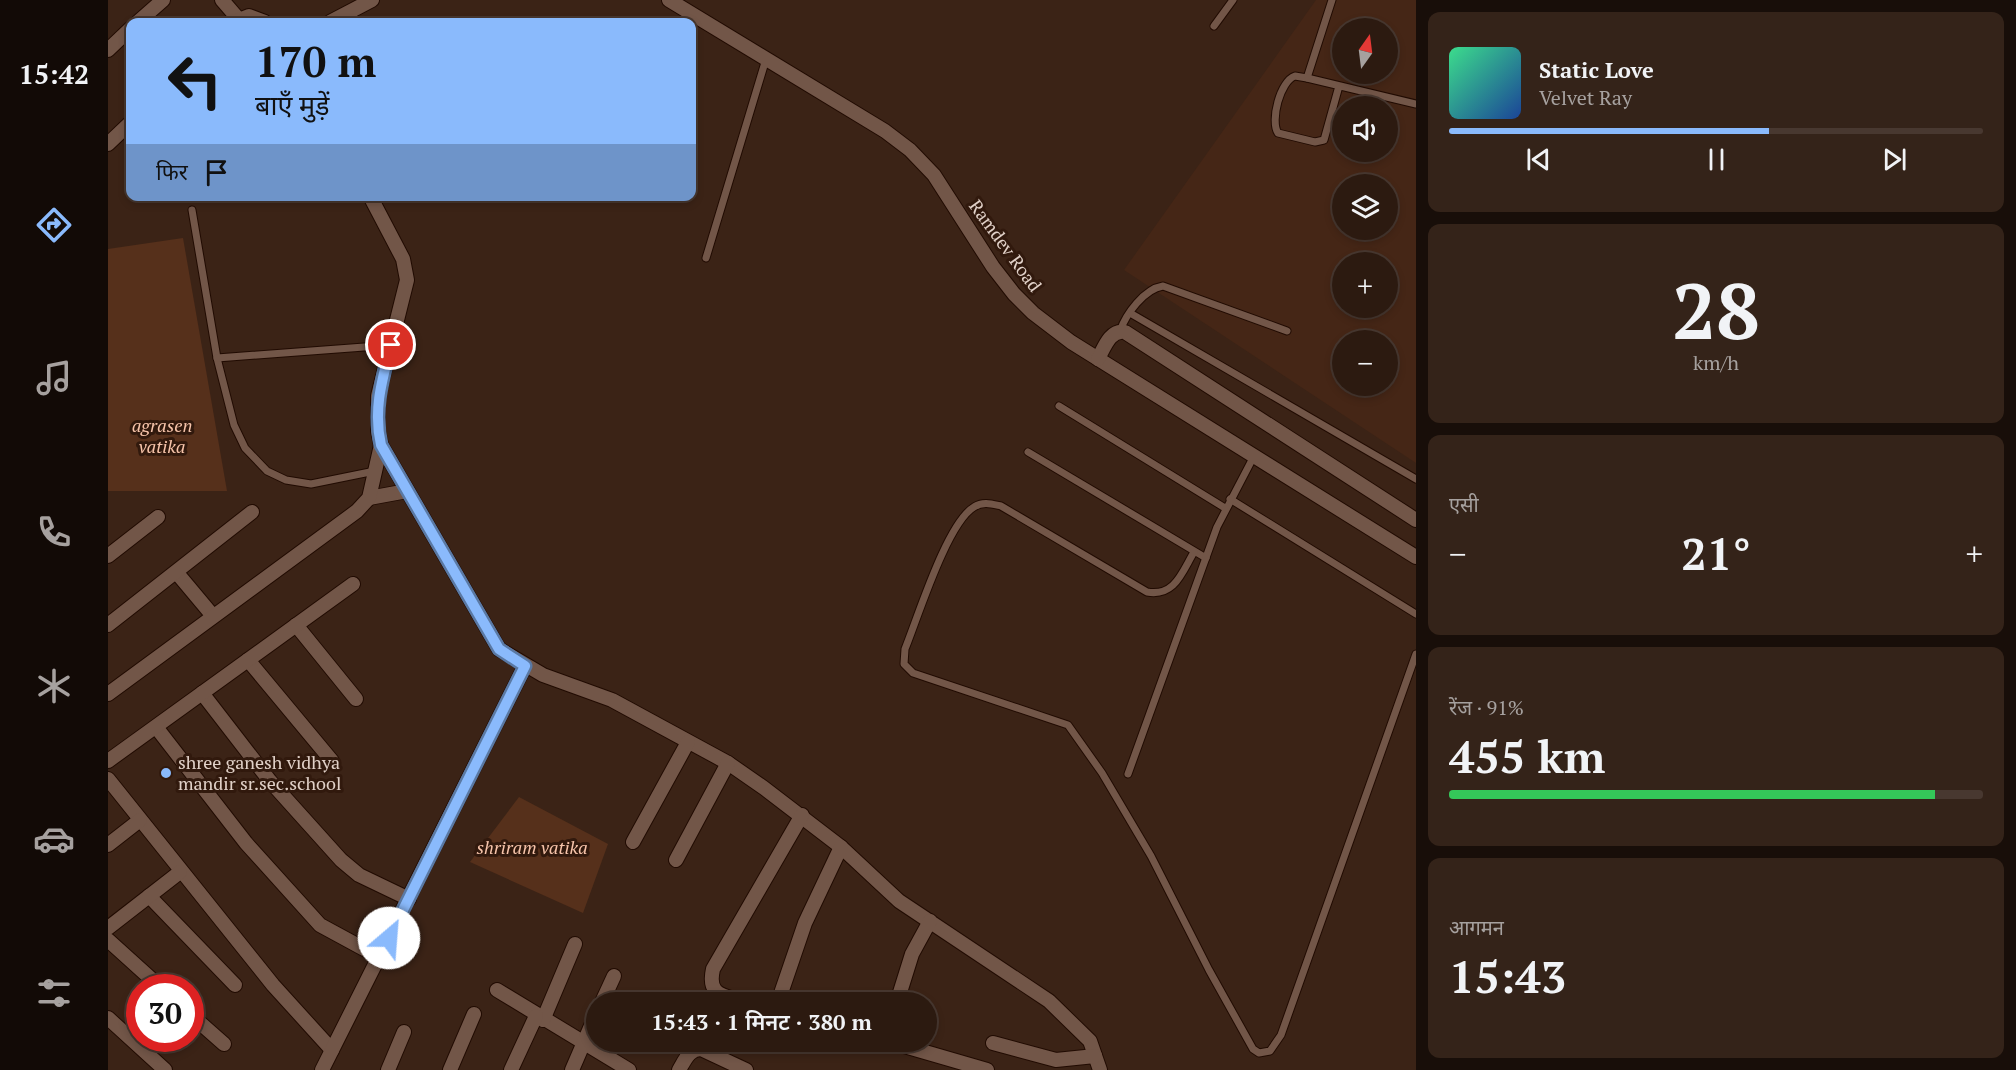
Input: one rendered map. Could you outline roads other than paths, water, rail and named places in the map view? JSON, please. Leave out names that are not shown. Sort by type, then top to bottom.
[{"type":"street","points":[[143,18],[163,0]]},
{"type":"street","points":[[222,0],[235,18]]},
{"type":"street","points":[[338,18],[372,0]]},
{"type":"street","name":"Ramdev Road","points":[[669,0],[885,131],[910,150],[934,175],[1014,294],[1071,342],[1416,557]]},
{"type":"street","points":[[108,50],[126,33]]},
{"type":"street","points":[[108,144],[126,127]]},
{"type":"street","points":[[108,694],[357,512],[369,498],[381,445],[377,415],[378,396],[407,280],[403,259],[373,201]]},
{"type":"street","points":[[1098,359],[1112,337],[1416,520]]},
{"type":"street","points":[[381,445],[499,649],[525,666],[612,700],[728,764],[802,815],[841,847],[899,901],[1049,1001],[1090,1041],[1100,1070]]},
{"type":"street","points":[[369,498],[407,491]]},
{"type":"street","points":[[108,625],[252,512]]},
{"type":"street","points":[[108,556],[158,517]]},
{"type":"street","points":[[177,573],[213,616]]},
{"type":"street","points":[[108,761],[353,584]]},
{"type":"street","points":[[296,625],[356,699]]},
{"type":"street","points":[[248,660],[332,761]]},
{"type":"street","points":[[322,1070],[525,666]]},
{"type":"street","points":[[202,693],[270,781],[341,860],[359,875],[409,899]]},
{"type":"street","points":[[156,727],[246,843],[320,925],[379,957]]},
{"type":"street","points":[[633,842],[688,742]]},
{"type":"street","points":[[676,860],[728,764]]},
{"type":"street","points":[[108,779],[180,872],[273,985],[332,1050]]},
{"type":"street","points":[[719,992],[711,985],[713,969],[802,815]]},
{"type":"street","points":[[108,845],[140,820]]},
{"type":"street","points":[[781,992],[805,922],[841,847]]},
{"type":"street","points":[[108,928],[180,872]]},
{"type":"street","points":[[149,896],[235,985]]},
{"type":"street","points":[[900,992],[912,954],[930,921]]},
{"type":"street","points":[[108,940],[146,974]]},
{"type":"street","points":[[512,1070],[575,944]]},
{"type":"street","points":[[607,992],[614,976]]},
{"type":"street","points":[[497,990],[629,1070]]},
{"type":"street","points":[[450,1070],[474,1014]]},
{"type":"street","points":[[108,1018],[165,1070]]},
{"type":"street","points":[[204,1026],[224,1044]]},
{"type":"street","points":[[388,1070],[404,1032]]},
{"type":"street","points":[[572,1070],[586,1036]]},
{"type":"street","points":[[993,1043],[1057,1065],[1095,1056]]},
{"type":"street","points":[[679,1070],[689,1053],[695,1049],[701,1049],[746,1070]]},
{"type":"street","points":[[925,1052],[987,1070]]},
{"type":"lane","points":[[1214,26],[1233,0]]},
{"type":"lane","points":[[1307,78],[1332,0]]},
{"type":"lane","points":[[706,258],[766,59]]},
{"type":"lane","points":[[1339,86],[1324,140],[1315,142],[1278,133],[1274,122],[1284,85],[1295,76],[1307,78],[1416,104]]},
{"type":"lane","points":[[192,210],[217,358],[234,425],[245,448],[267,471],[286,480],[311,484],[375,471]]},
{"type":"lane","points":[[1112,337],[1148,291],[1163,286],[1287,331]]},
{"type":"lane","points":[[1130,313],[1416,479]]},
{"type":"lane","points":[[217,358],[391,345]]},
{"type":"lane","points":[[1059,406],[1225,508]]},
{"type":"lane","points":[[1028,452],[1206,558]]},
{"type":"lane","points":[[1128,774],[1225,508],[1254,455]]},
{"type":"lane","points":[[1230,498],[1416,614]]},
{"type":"lane","points":[[1194,552],[1173,588],[1157,594],[1147,592],[1001,506],[983,503],[975,506],[959,523],[943,553],[905,649],[904,664],[913,673],[1068,725],[1102,773],[1146,847],[1209,970],[1253,1049],[1258,1053],[1270,1051],[1281,1035],[1416,654]]},
{"type":"place","name":"shree ganesh vidhya mandir sr.sec.school","points":[[166,773]]},
{"type":"park label","name":"agrasen vatika","points":[[162,436]]},
{"type":"park label","name":"shriram vatika","points":[[532,848]]}]
